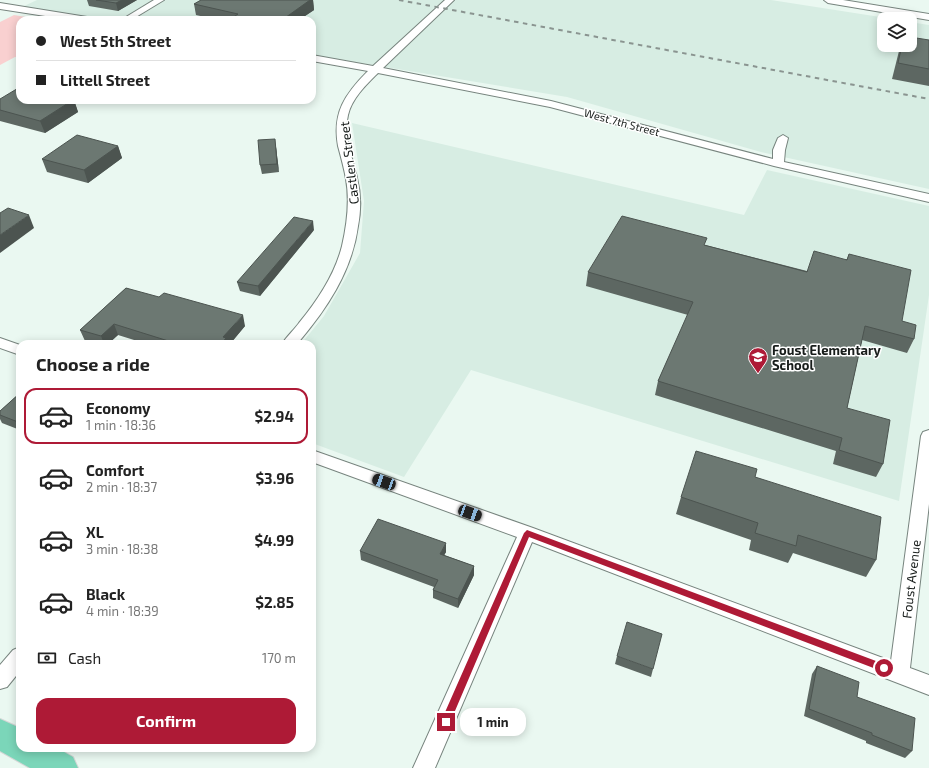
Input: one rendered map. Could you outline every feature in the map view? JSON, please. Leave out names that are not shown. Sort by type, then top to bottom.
[{"type":"main road","points":[[0,734],[16,743]]},
{"type":"main road","points":[[32,752],[62,768]]},
{"type":"street","points":[[132,16],[160,0]]},
{"type":"street","name":"Castlen Street","points":[[293,340],[300,333],[334,282],[349,248],[355,213],[352,181],[342,130],[343,114],[351,96],[375,70],[450,0]]},
{"type":"street","points":[[828,0],[929,17]]},
{"type":"street","points":[[0,6],[62,16]]},
{"type":"street","name":"West 7th Street","points":[[316,59],[454,84],[551,104],[778,164],[929,198]]},
{"type":"street","points":[[778,164],[779,150],[783,138]]},
{"type":"street","points":[[0,343],[16,349]]},
{"type":"street","name":"Foust Avenue","points":[[899,674],[929,436]]},
{"type":"street","points":[[316,457],[527,533],[929,685]]},
{"type":"street","points":[[424,768],[527,533]]},
{"type":"street","points":[[0,680],[16,661]]},
{"type":"shaded area","points":[[37,0],[771,0],[877,17],[877,52],[917,52],[917,23],[929,25],[929,189],[761,152],[567,97],[316,56],[316,16],[77,16],[22,7]]},
{"type":"shaded area","points":[[14,15],[20,16],[16,16],[16,57],[0,65],[0,22]]},
{"type":"shaded area","points":[[352,123],[744,215],[767,170],[929,206],[929,295],[899,501],[471,370],[404,477],[316,444],[316,340],[304,340],[324,316],[360,253],[364,201]]},
{"type":"building","points":[[96,0],[122,0],[116,3]]},
{"type":"building","points":[[201,0],[310,0],[288,16],[235,16],[238,14],[194,4]]},
{"type":"building","points":[[917,38],[929,40],[929,69],[898,63],[900,52],[917,52]]},
{"type":"building","points":[[16,89],[16,104],[67,104],[40,121],[0,110],[0,99]]},
{"type":"building","points":[[77,135],[118,146],[84,170],[42,159]]},
{"type":"building","points":[[275,139],[277,164],[260,165],[258,140]]},
{"type":"building","points":[[8,208],[29,215],[0,235],[0,213]]},
{"type":"building","name":"Foust Elementary School","points":[[622,216],[707,238],[704,245],[807,272],[814,251],[847,260],[849,254],[911,270],[902,321],[916,325],[914,339],[865,326],[847,408],[890,420],[883,464],[839,450],[842,438],[658,381],[693,302],[588,272]]},
{"type":"building","points":[[294,217],[313,221],[258,286],[237,282]]},
{"type":"building","points":[[126,288],[159,297],[164,293],[243,315],[223,337],[226,338],[224,340],[165,340],[114,324],[101,336],[80,330]]},
{"type":"building","points":[[16,397],[16,421],[0,415],[0,411]]},
{"type":"building","points":[[696,451],[757,469],[755,477],[881,517],[876,560],[798,535],[796,546],[755,533],[758,523],[681,497]]},
{"type":"building","points":[[378,519],[446,543],[440,554],[474,566],[458,599],[433,590],[438,580],[360,551]]},
{"type":"building","points":[[627,622],[662,634],[653,669],[617,656]]},
{"type":"building","points":[[817,666],[859,682],[857,697],[915,718],[912,751],[872,735],[872,733],[809,709]]},
{"type":"railway","points":[[399,0],[929,99]]},
{"type":"place","name":"Foust Elementary School","points":[[758,374]]},
{"type":"route","points":[[446,722],[527,533],[884,668]]}]
